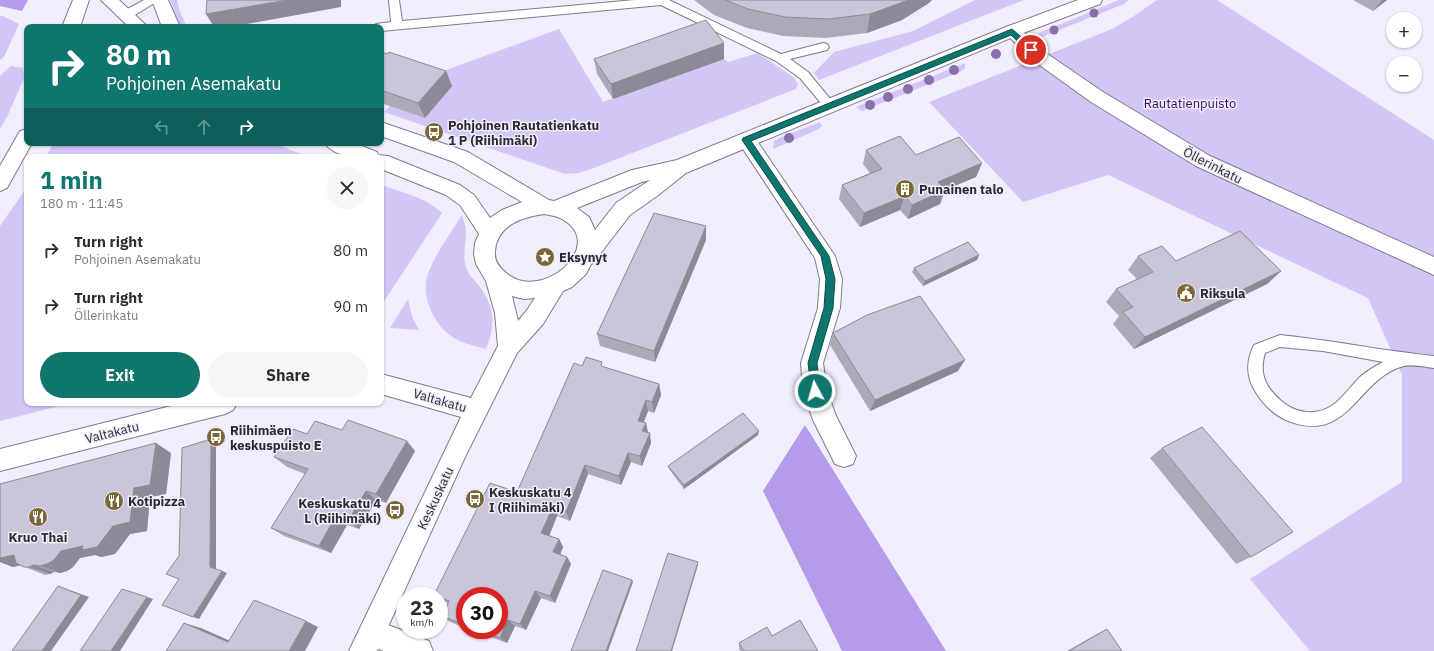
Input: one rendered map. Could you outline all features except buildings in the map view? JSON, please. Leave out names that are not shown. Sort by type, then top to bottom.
[{"type":"street","points":[[72,24],[81,0]]},
{"type":"street","points":[[110,0],[136,24]]},
{"type":"street","points":[[160,0],[170,24]]},
{"type":"street","points":[[680,167],[650,191],[623,209],[579,268],[568,278],[555,285],[540,289],[523,290],[508,286],[496,278],[488,269],[484,258],[485,245],[490,234],[499,222],[513,213],[528,208],[551,207],[639,175],[680,167],[1094,0]]},
{"type":"street","name":"Öllerinkatu","points":[[1012,32],[1036,54],[1097,96],[1203,161],[1434,266]]},
{"type":"street","points":[[384,130],[461,157],[551,207],[570,214],[580,222],[587,232],[588,244],[586,257]]},
{"type":"street","points":[[746,140],[825,256],[831,279],[829,308],[812,363],[815,391],[825,420],[844,456]]},
{"type":"street","points":[[3,179],[24,141]]},
{"type":"street","points":[[342,146],[362,154]]},
{"type":"street","points":[[384,162],[453,190],[467,200],[490,234]]},
{"type":"street","points":[[496,278],[506,313],[509,346]]},
{"type":"street","name":"Keskuskatu","points":[[368,642],[476,410],[509,346],[535,317],[555,285]]},
{"type":"street","name":"Valtakatu","points":[[384,385],[476,410]]},
{"type":"street","name":"Valtakatu","points":[[0,460],[213,406]]},
{"type":"street","points":[[368,642],[419,651]]},
{"type":"lane","points":[[126,15],[152,0]]},
{"type":"lane","points":[[394,0],[397,25]]},
{"type":"lane","points":[[384,27],[662,1],[780,58],[804,75],[830,106]]},
{"type":"lane","points":[[780,58],[823,47]]},
{"type":"lane","points":[[1403,359],[1374,374],[1358,388],[1340,410],[1325,418],[1309,420],[1292,416],[1273,404],[1258,384],[1253,365],[1259,349],[1280,341],[1323,345],[1403,359],[1434,362]]},
{"type":"green space","points":[[170,0],[177,0],[180,12],[186,24],[180,24]]},
{"type":"green space","points":[[975,0],[1024,0],[819,80],[814,73],[834,52],[913,31]]},
{"type":"green space","points":[[1119,0],[1129,0],[1124,4],[1037,39],[1039,33]]},
{"type":"green space","name":"Rautatienpuisto","points":[[1157,0],[1217,0],[1434,140],[1434,651],[1310,651],[1250,579],[1402,482],[1402,375],[1368,298],[1108,175],[1023,202],[929,102],[1112,29]]},
{"type":"green space","points":[[0,16],[19,24],[4,57],[0,60]]},
{"type":"green space","points":[[559,29],[603,102],[724,59],[728,62],[758,53],[793,77],[798,84],[796,89],[594,168],[579,173],[565,174],[384,112],[430,76]]},
{"type":"green space","points":[[965,63],[965,68],[962,71],[862,111],[856,107]]},
{"type":"green space","points":[[11,66],[23,68],[24,78],[7,117],[0,129],[0,76]]},
{"type":"green space","points":[[820,122],[822,126],[819,129],[773,149],[774,142],[779,138]]},
{"type":"green space","points":[[52,146],[281,146],[301,154],[47,154]]},
{"type":"green space","points":[[384,186],[421,199],[442,213],[384,301]]},
{"type":"green space","points":[[24,191],[24,406],[59,406],[0,421],[0,226]]},
{"type":"green space","points":[[462,215],[466,231],[464,255],[466,267],[469,274],[486,297],[491,311],[491,334],[486,349],[455,338],[444,330],[433,315],[427,298],[426,289],[429,271],[440,249]]},
{"type":"green space","points":[[408,299],[413,319],[419,330],[390,328]]},
{"type":"shaded area","points":[[0,0],[28,0],[22,11],[0,6]]},
{"type":"shaded area","points":[[805,425],[946,651],[842,651],[763,491]]},
{"type":"place","name":"Pohjoinen Rautatienkatu 1 P (Riihimäki)","points":[[434,132]]},
{"type":"place","name":"Punainen talo","points":[[905,189]]},
{"type":"place","name":"Eksynyt","points":[[545,257]]},
{"type":"place","name":"Riksula","points":[[1186,293]]},
{"type":"place","name":"Riihimäen keskuspuisto E","points":[[216,437]]},
{"type":"place","name":"Keskuskatu 4 I (Riihimäki)","points":[[475,499]]},
{"type":"place","name":"Kotipizza","points":[[114,501]]},
{"type":"place","name":"Keskuskatu 4 L (Riihimäki)","points":[[395,510]]},
{"type":"place","name":"Kruo Thai","points":[[38,517]]},
{"type":"route","points":[[815,391],[812,363],[829,308],[831,279],[825,256],[746,140],[1012,32],[1031,50]]}]
